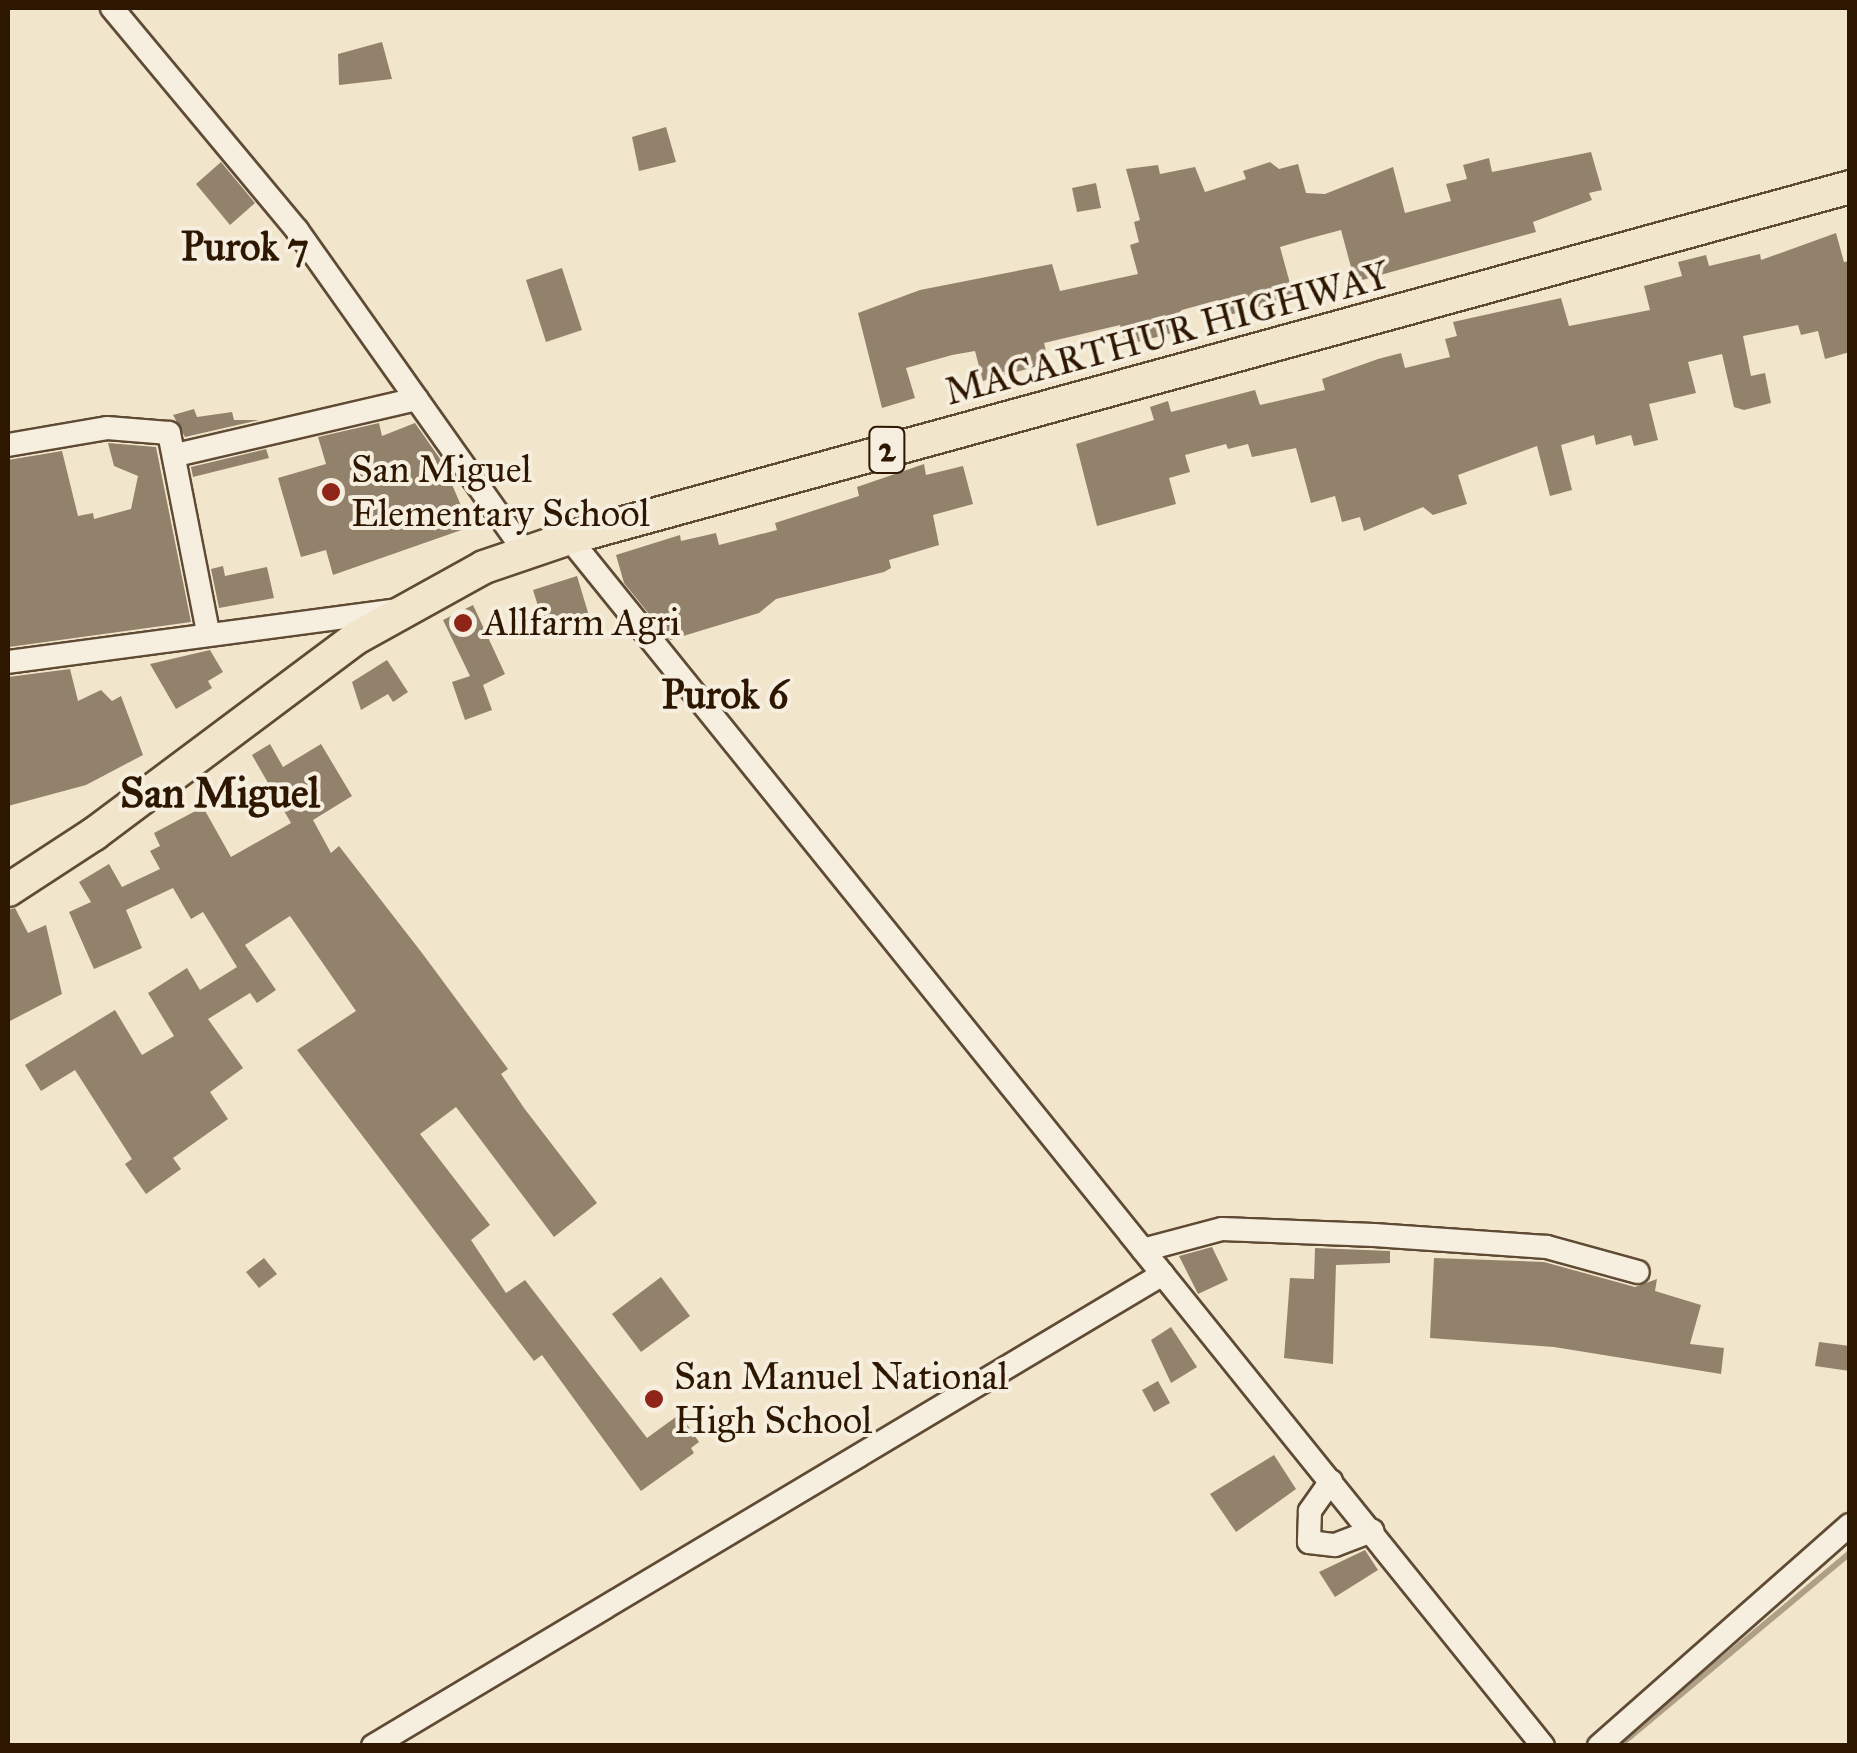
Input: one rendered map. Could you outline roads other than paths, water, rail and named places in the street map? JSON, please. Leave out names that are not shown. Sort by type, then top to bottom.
[{"type":"highway","name":"MACARTHUR HIGHWAY","points":[[8,890],[400,610],[524,552],[1850,188]]},
{"type":"street","points":[[112,8],[297,230],[524,552]]},
{"type":"street","points":[[176,455],[417,399]]},
{"type":"street","points":[[8,445],[107,428],[155,428],[169,433],[208,631]]},
{"type":"street","points":[[569,538],[1543,1746]]},
{"type":"street","points":[[8,662],[208,631],[400,610]]},
{"type":"street","points":[[1143,1250],[1222,1228],[1336,1233],[1547,1247],[1638,1272]]},
{"type":"street","points":[[372,1746],[1163,1274]]},
{"type":"street","points":[[1331,1481],[1310,1511],[1309,1542],[1334,1544],[1372,1531]]},
{"type":"street","points":[[1599,1746],[1850,1525]]},
{"type":"waterway","points":[[1619,1746],[1850,1553]]},
{"type":"place","name":"San Miguel Elementary School","points":[[331,492]]},
{"type":"place","name":"Allfarm Agri","points":[[463,623]]},
{"type":"place","name":"San Manuel National High School","points":[[654,1399]]},
{"type":"district","name":"Purok 7","points":[[245,247]]},
{"type":"district","name":"Purok 6","points":[[725,695]]},
{"type":"district","name":"San Miguel","points":[[220,793]]}]
